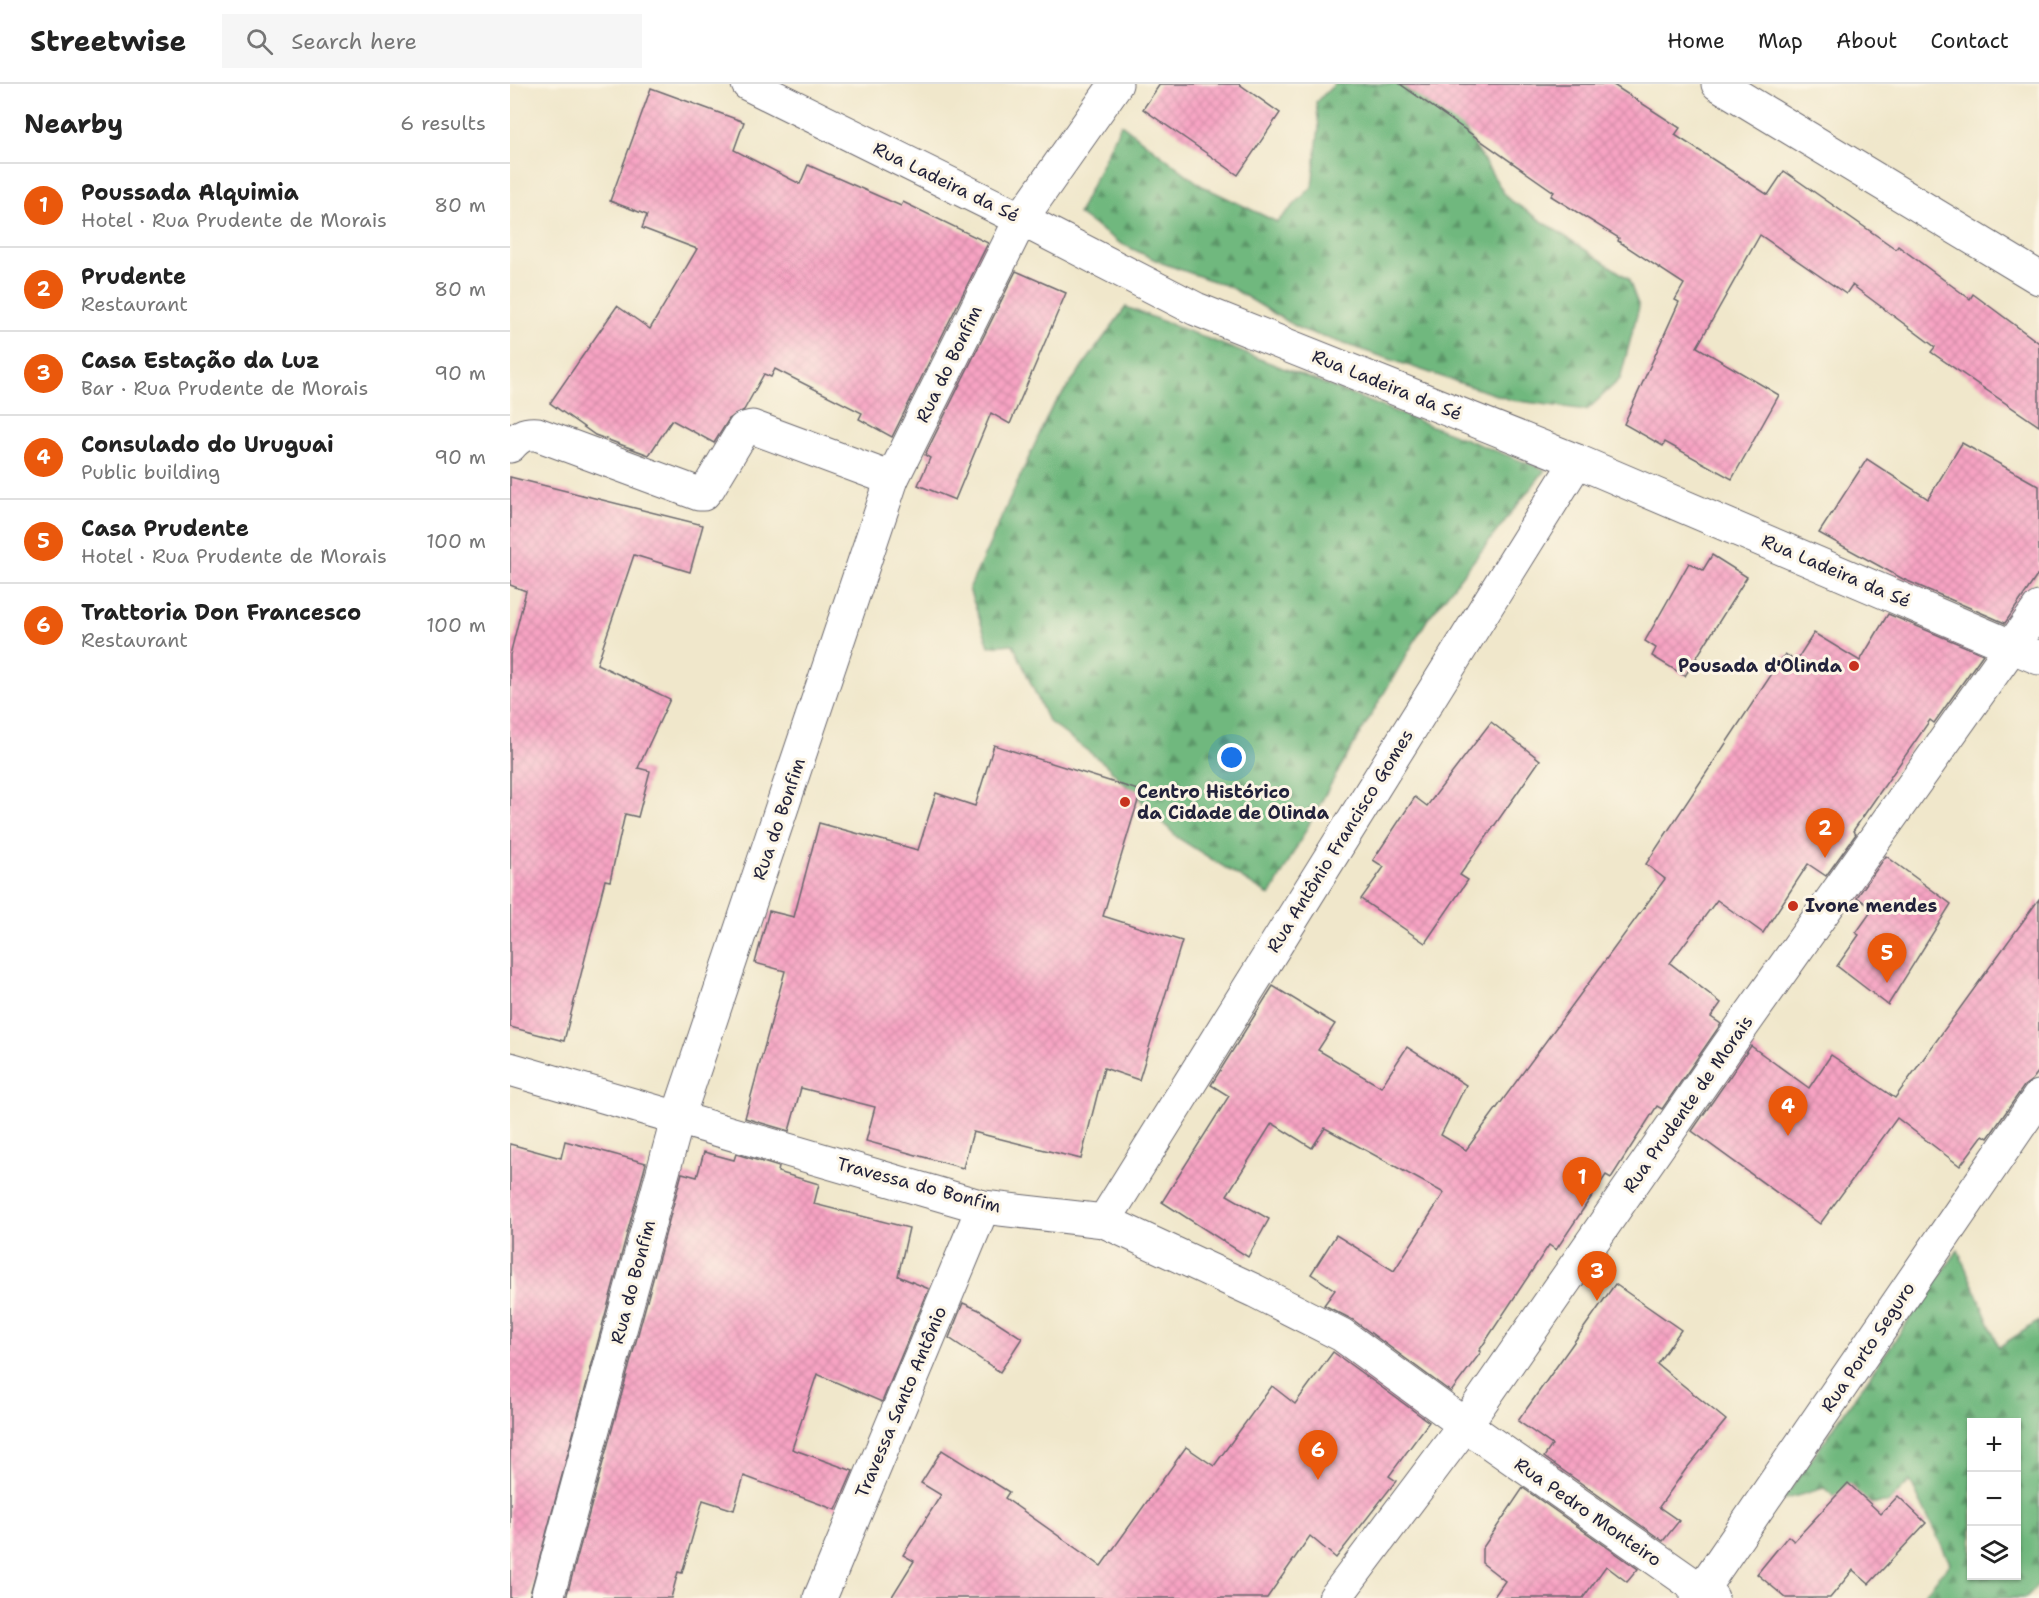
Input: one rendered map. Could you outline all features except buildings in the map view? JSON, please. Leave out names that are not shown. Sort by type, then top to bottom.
[{"type":"street","name":"Rua do Bonfim","points":[[547,1598],[678,1117],[892,479],[1021,219],[1116,84]]},
{"type":"street","points":[[1718,84],[2039,278]]},
{"type":"street","name":"Rua Ladeira da Sé","points":[[752,85],[1196,309],[1577,461],[2025,652]]},
{"type":"street","points":[[510,446],[522,435],[537,434],[703,494],[744,429],[752,427],[892,479]]},
{"type":"street","name":"Rua Antônio Francisco Gomes","points":[[1104,1221],[1577,461]]},
{"type":"street","name":"Rua Prudente de Morais","points":[[1335,1598],[1465,1425],[1728,1046],[2025,652],[2039,608]]},
{"type":"street","name":"Travessa do Bonfim","points":[[510,1069],[982,1207],[1104,1221],[1255,1291],[1342,1335],[1465,1425]]},
{"type":"street","name":"Rua Porto Seguro","points":[[1703,1596],[2039,1097]]},
{"type":"street","name":"Travessa Santo Antônio","points":[[820,1598],[982,1207]]},
{"type":"street","name":"Rua Pedro Monteiro","points":[[1465,1425],[1703,1596]]},
{"type":"green space","points":[[1335,84],[1448,84],[1451,108],[1507,198],[1628,278],[1639,307],[1620,379],[1587,410],[1511,400],[1300,329],[1230,287],[1162,263],[1120,243],[1078,214],[1121,124],[1202,186],[1277,222],[1312,187],[1319,127],[1316,102]]},
{"type":"green space","points":[[1126,307],[1545,470],[1427,620],[1337,773],[1270,896],[1178,838],[1105,764],[1048,721],[1013,644],[989,646],[969,589],[1050,411]]},
{"type":"green space","points":[[1958,1250],[1999,1347],[2039,1321],[2039,1585],[2025,1598],[1921,1598],[1950,1563],[1910,1481],[1888,1503],[1843,1504],[1824,1488],[1783,1500]]},
{"type":"place","name":"Pousada d'Olinda","points":[[1854,666]]},
{"type":"place","name":"Centro Histórico da Cidade de Olinda","points":[[1125,802]]},
{"type":"place","name":"Prudente","points":[[1825,858]]},
{"type":"place","name":"Ivone mendes","points":[[1793,906]]},
{"type":"place","name":"Casa Prudente","points":[[1887,983]]},
{"type":"place","name":"Consulado do Uruguai","points":[[1788,1136]]},
{"type":"place","name":"Poussada Alquimia","points":[[1582,1207]]},
{"type":"place","name":"Casa Estação da Luz","points":[[1597,1301]]},
{"type":"place","name":"Trattoria Don Francesco","points":[[1318,1480]]}]
